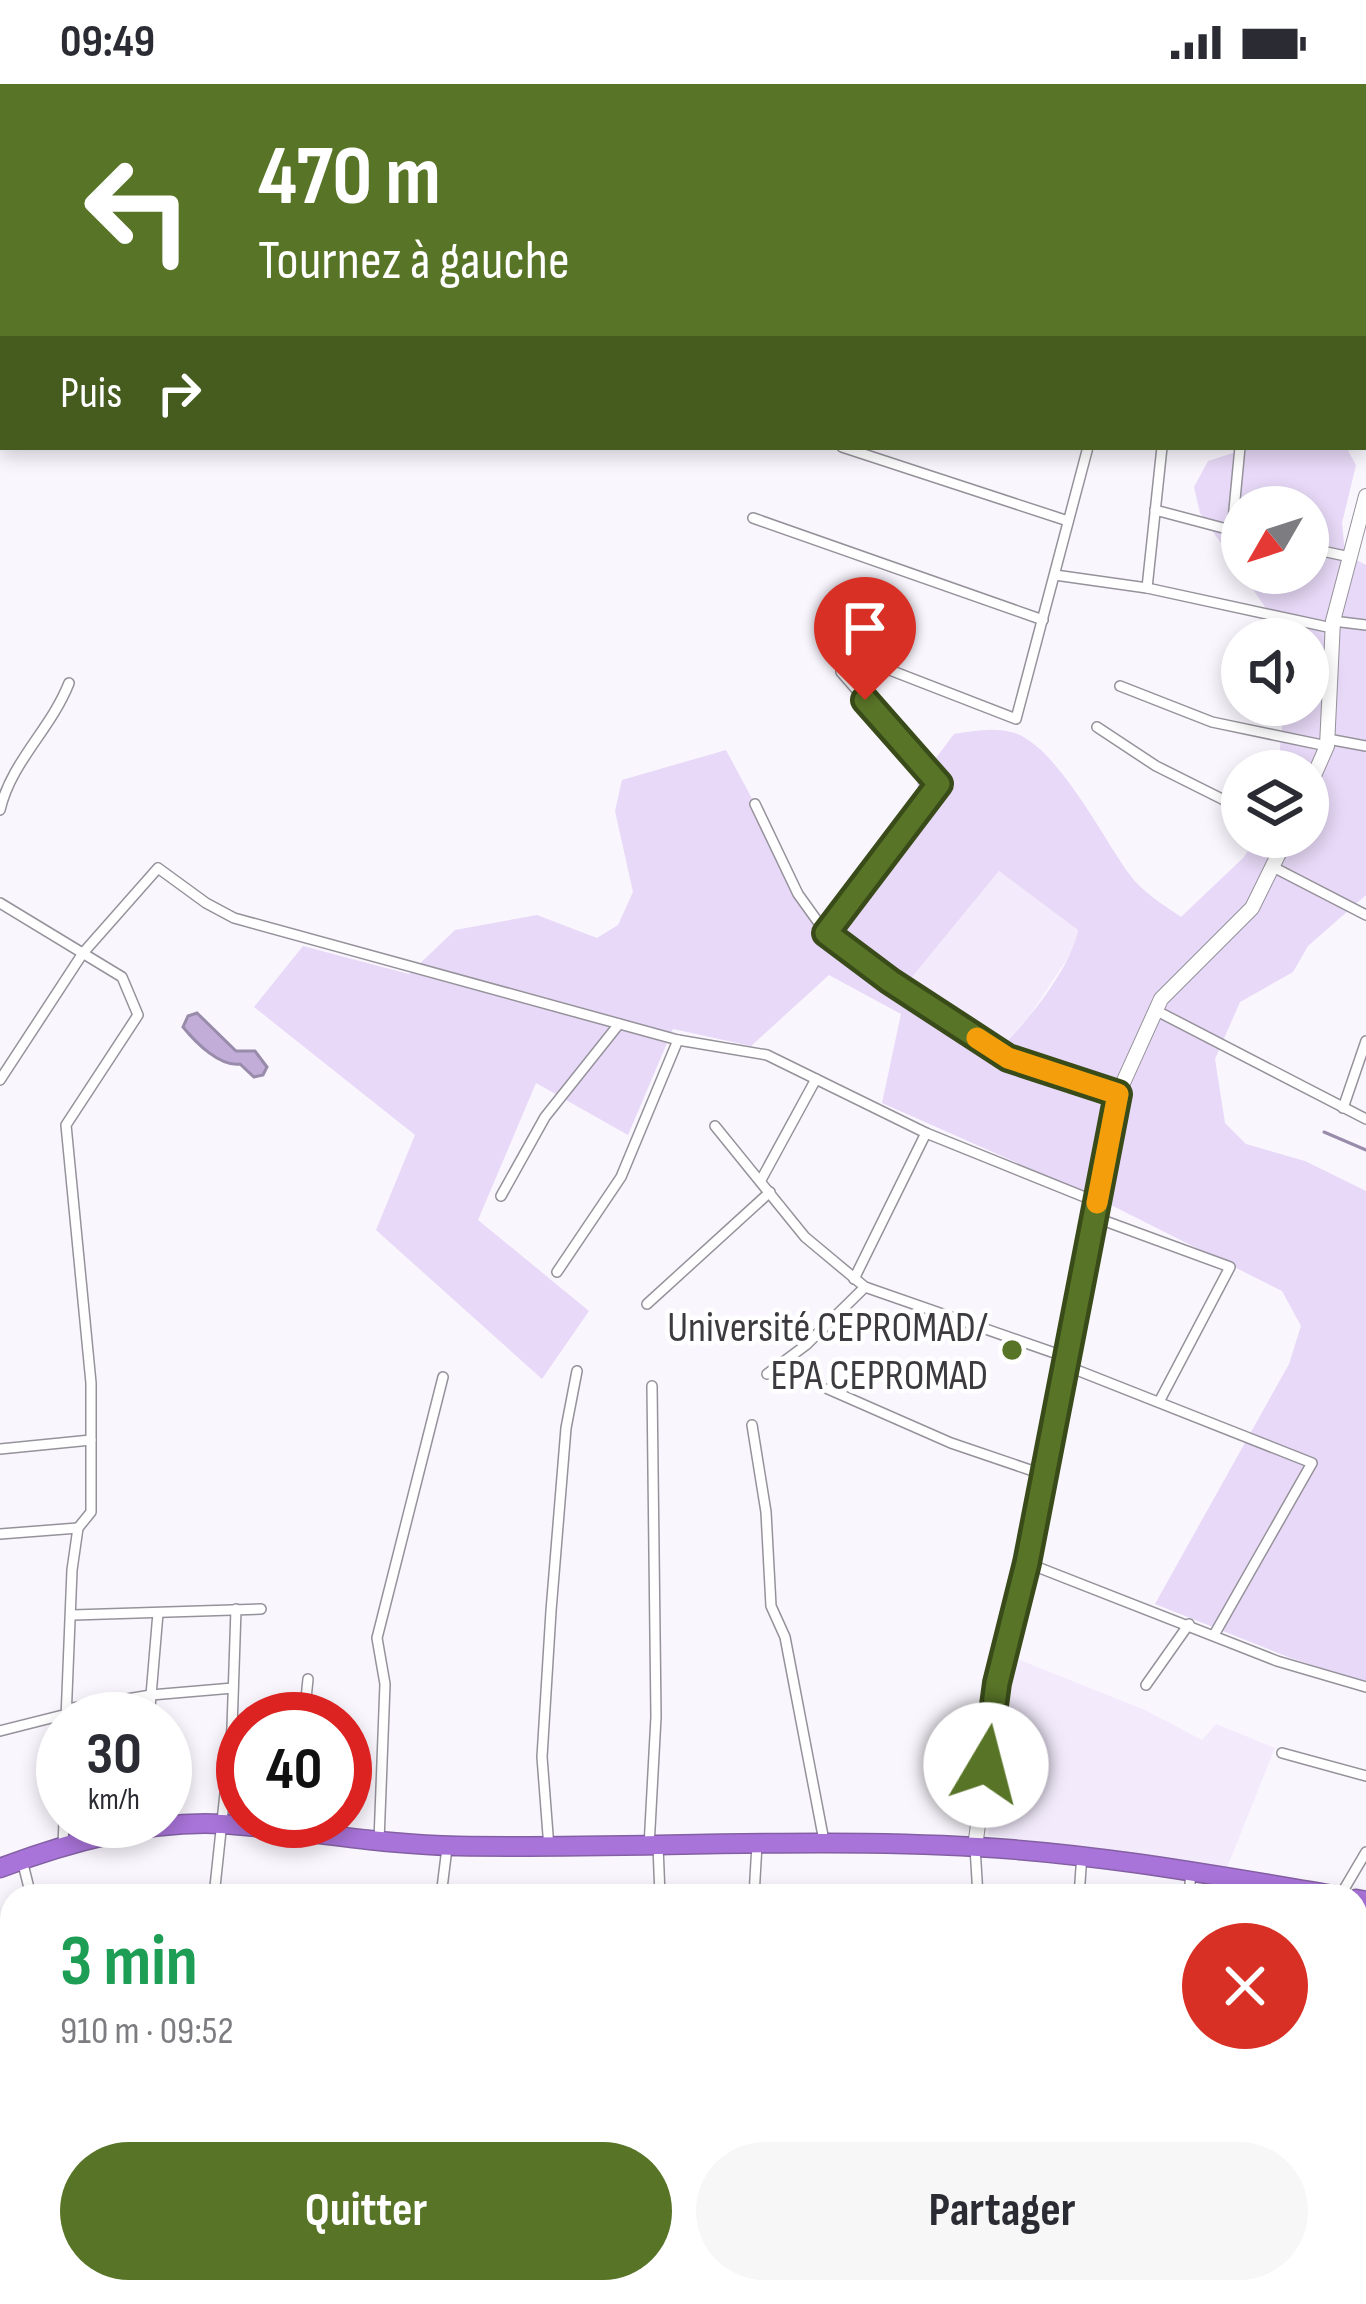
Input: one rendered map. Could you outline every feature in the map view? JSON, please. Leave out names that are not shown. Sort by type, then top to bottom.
[{"type":"highway","points":[[372,1840],[549,1848],[824,1841],[975,1847],[1082,1855],[1271,1884]]},
{"type":"highway","points":[[0,1868],[63,1848]]},
{"type":"street","points":[[851,450],[1068,521]]},
{"type":"street","points":[[864,659],[1016,719],[1087,450]]},
{"type":"street","points":[[1147,588],[1162,450]]},
{"type":"street","points":[[1239,486],[1240,450]]},
{"type":"street","points":[[1325,750],[1332,624],[1366,496]]},
{"type":"street","points":[[1155,510],[1221,528]]},
{"type":"street","points":[[753,518],[1042,620]]},
{"type":"street","points":[[1329,552],[1350,557]]},
{"type":"street","points":[[1055,575],[1332,624],[1366,625]]},
{"type":"street","points":[[826,933],[939,784],[841,672]]},
{"type":"street","points":[[0,810],[6,784],[57,713],[69,682]]},
{"type":"street","points":[[1120,686],[1212,722],[1366,746]]},
{"type":"street","points":[[1096,727],[1156,766],[1221,798]]},
{"type":"street","points":[[755,804],[798,894],[826,933],[1008,1058],[1118,1094]]},
{"type":"street","points":[[977,1884],[975,1847],[997,1683],[1027,1563],[1118,1094],[1155,1010],[1252,908],[1277,858]]},
{"type":"street","points":[[1273,867],[1366,915]]},
{"type":"street","points":[[0,1080],[83,953],[158,868],[234,918],[678,1040],[766,1055],[926,1133],[1230,1267],[1159,1402]]},
{"type":"street","points":[[0,903],[122,977],[138,1015],[66,1125],[91,1383],[91,1512],[78,1528],[68,1692]]},
{"type":"street","points":[[1155,1010],[1366,1119]]},
{"type":"street","points":[[501,1196],[545,1117],[619,1024]]},
{"type":"street","points":[[557,1272],[621,1177],[678,1040]]},
{"type":"street","points":[[1343,1108],[1366,1041]]},
{"type":"street","points":[[760,1180],[816,1079]]},
{"type":"street","points":[[715,1126],[805,1238],[860,1283],[1312,1463],[1214,1635]]},
{"type":"street","points":[[767,1374],[806,1346],[860,1283],[926,1133]]},
{"type":"street","points":[[646,1304],[770,1192]]},
{"type":"street","points":[[549,1848],[542,1757],[548,1653],[566,1428],[577,1371]]},
{"type":"street","points":[[380,1841],[385,1684],[377,1638],[443,1377]]},
{"type":"street","points":[[652,1386],[653,1846],[659,1884]]},
{"type":"street","points":[[828,1389],[951,1443],[1042,1474]]},
{"type":"street","points":[[752,1425],[766,1512],[771,1606],[785,1637],[824,1841]]},
{"type":"street","points":[[0,1449],[91,1440]]},
{"type":"street","points":[[0,1534],[78,1528]]},
{"type":"street","points":[[1027,1563],[1277,1661],[1366,1687]]},
{"type":"street","points":[[233,1692],[236,1609]]},
{"type":"street","points":[[73,1616],[261,1609]]},
{"type":"street","points":[[151,1692],[158,1613]]},
{"type":"street","points":[[1146,1685],[1189,1624]]},
{"type":"street","points":[[307,1692],[308,1679]]},
{"type":"street","points":[[186,1692],[233,1688]]},
{"type":"street","points":[[0,1731],[36,1722]]},
{"type":"street","points":[[1282,1753],[1366,1776]]},
{"type":"street","points":[[755,1884],[757,1844]]},
{"type":"street","points":[[442,1884],[447,1846]]},
{"type":"street","points":[[215,1884],[217,1848]]},
{"type":"street","points":[[1346,1884],[1366,1852]]},
{"type":"street","points":[[1080,1884],[1082,1855]]},
{"type":"street","points":[[22,1859],[28,1884]]},
{"type":"street","points":[[1190,1884],[1191,1870]]},
{"type":"shaded area","points":[[1243,450],[1348,450],[1356,465],[1342,523],[1345,554],[1366,565],[1366,895],[1308,946],[1293,972],[1240,1002],[1215,1059],[1225,1123],[1246,1144],[1305,1161],[1366,1191],[1366,1683],[1155,1604],[1289,1364],[1301,1326],[1282,1291],[1103,1201],[882,1103],[901,1014],[829,975],[751,1046],[673,1029],[628,1135],[536,1083],[478,1220],[589,1311],[542,1379],[376,1230],[415,1135],[254,1007],[303,946],[409,974],[455,930],[537,915],[597,938],[618,925],[633,892],[615,811],[622,780],[726,750],[801,890],[837,937],[924,822],[917,783],[954,734],[996,730],[1028,740],[1077,794],[1135,881],[1181,917],[1243,858],[1329,858],[1329,750],[1280,750],[1282,726],[1329,726],[1329,618],[1273,618],[1256,594],[1329,594],[1329,486],[1221,486],[1221,543],[1200,513],[1194,487],[1208,461]],"holes":[[[999,871],[1078,930],[1046,994],[999,1049],[907,983]]]},
{"type":"shaded area","points":[[999,871],[1078,930],[1075,947],[1028,1018],[999,1049],[907,983]]},
{"type":"shaded area","points":[[197,1013],[236,1051],[255,1051],[267,1067],[263,1075],[254,1077],[240,1064],[224,1062],[201,1047],[183,1027],[188,1016]]},
{"type":"shaded area","points":[[1015,1658],[1145,1710],[1202,1740],[1216,1724],[1275,1748],[1227,1868],[988,1835]]},
{"type":"waterway","points":[[1324,1132],[1366,1150]]},
{"type":"slow traffic","points":[[977,1038],[1008,1058],[1118,1094],[1097,1203]]},
{"type":"place","name":"Université CEPROMAD/ EPA CEPROMAD","points":[[1012,1350]]},
{"type":"route","points":[[865,700],[939,784],[826,933],[1008,1058],[1118,1094],[1027,1563],[997,1683],[986,1765]]}]
